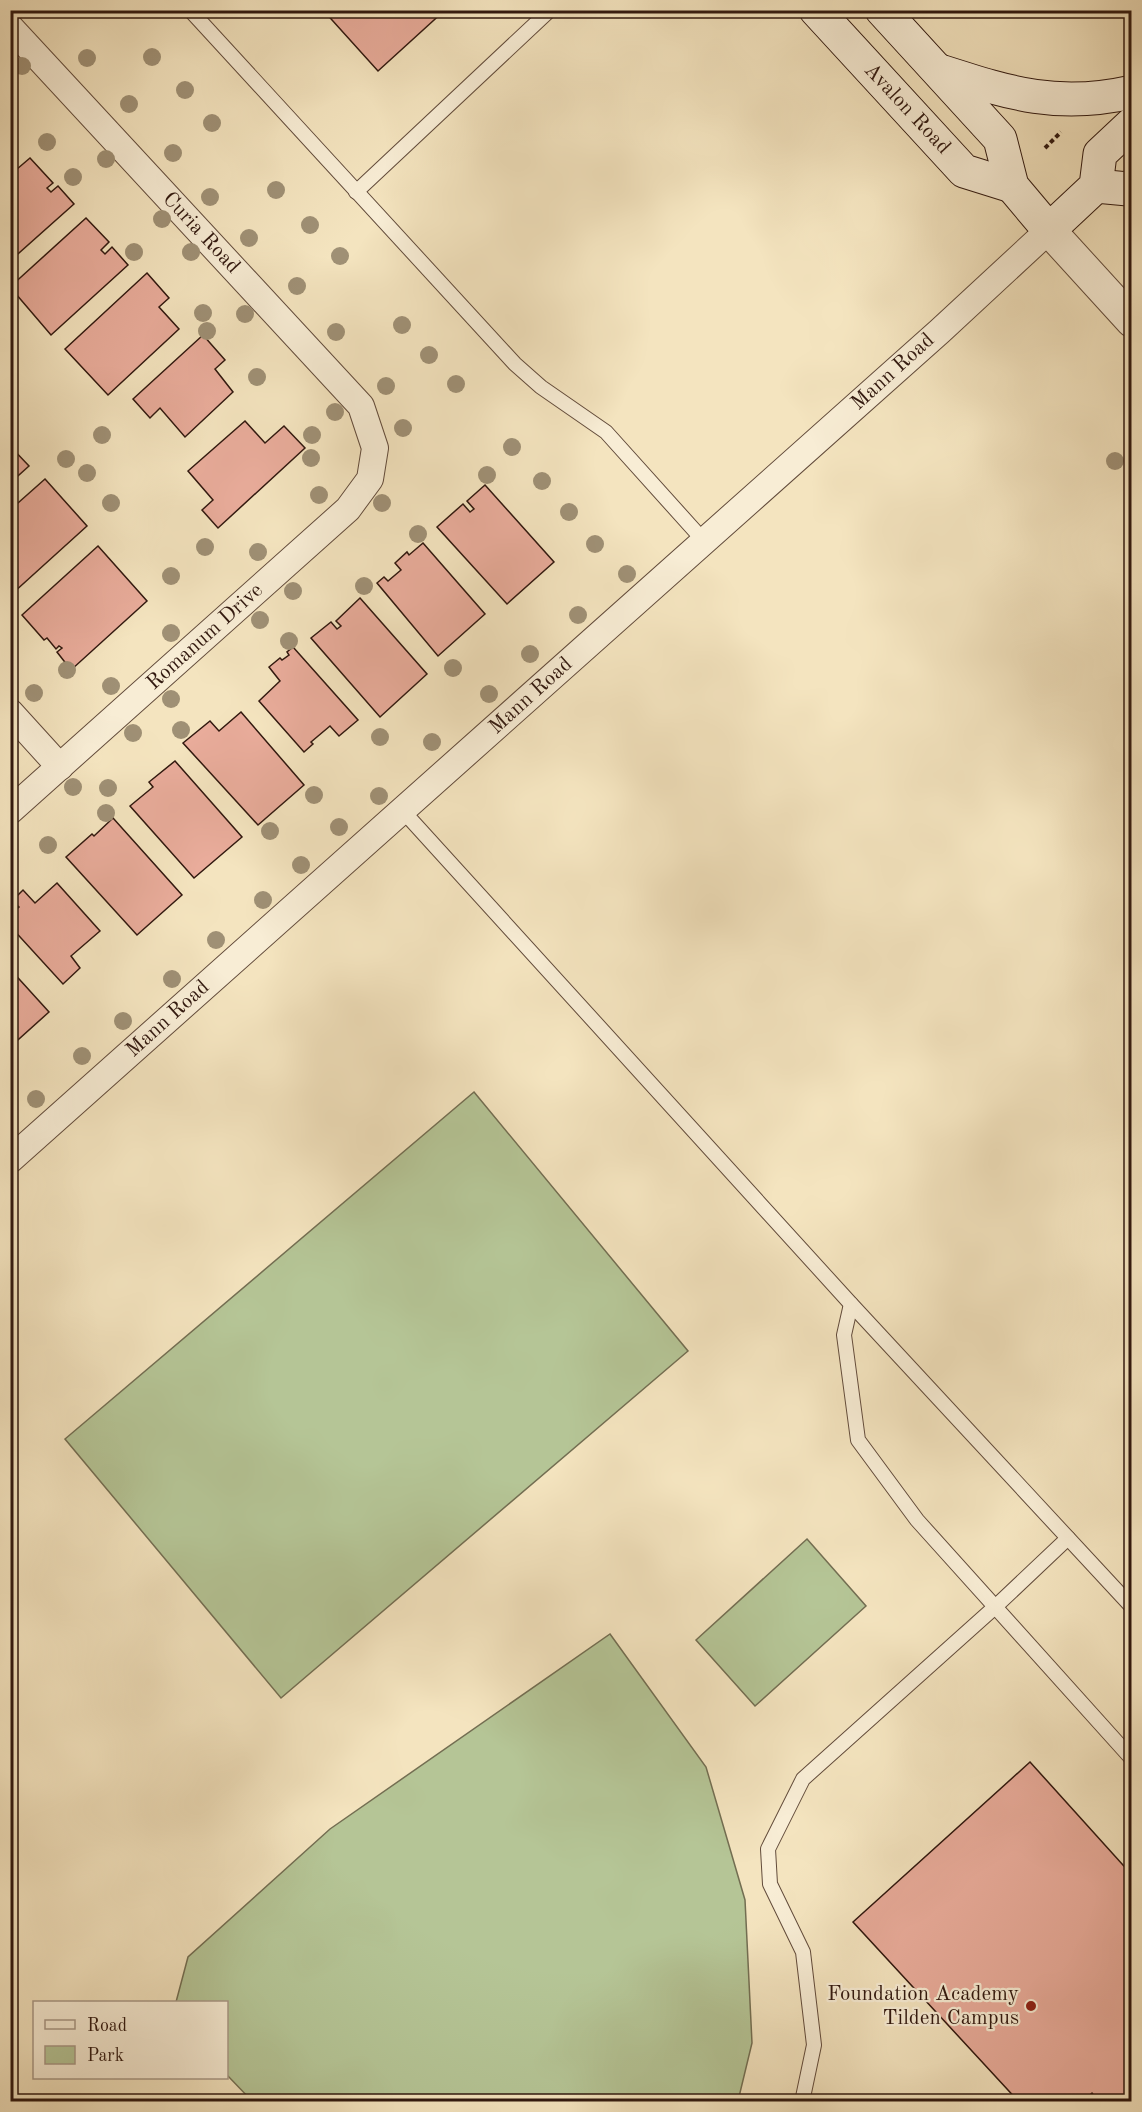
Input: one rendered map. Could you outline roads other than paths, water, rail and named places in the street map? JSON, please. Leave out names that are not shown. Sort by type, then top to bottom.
[{"type":"main road","name":"Avalon Road","points":[[816,10],[964,171],[1012,186]]},
{"type":"main road","points":[[882,10],[1000,139],[1012,186],[1049,230],[1096,186],[1100,154],[1131,124]]},
{"type":"main road","points":[[938,71],[1003,91],[1049,99],[1084,99],[1131,92]]},
{"type":"main road","points":[[1096,186],[1128,189],[1131,186]]},
{"type":"street","name":"Curia Road","points":[[10,27],[361,406],[375,448]]},
{"type":"street","points":[[1049,230],[1131,321]]},
{"type":"street","name":"Mann Road","points":[[10,1160],[403,811],[1049,230]]},
{"type":"street","name":"Romanum Drive","points":[[10,810],[348,509],[370,479],[375,448]]},
{"type":"street","points":[[10,712],[60,767]]},
{"type":"lane","points":[[190,10],[515,364],[541,387],[606,432],[704,541]]},
{"type":"lane","points":[[356,192],[550,10]]},
{"type":"lane","points":[[403,811],[851,1304],[1131,1607]]},
{"type":"lane","points":[[851,1304],[844,1335],[858,1440],[917,1520],[1131,1759]]},
{"type":"lane","points":[[802,2102],[814,2045],[803,1952],[770,1884],[768,1849],[803,1779],[995,1607],[1068,1538]]},
{"type":"place","name":"Foundation Academy Tilden Campus","points":[[1031,2006]]}]
